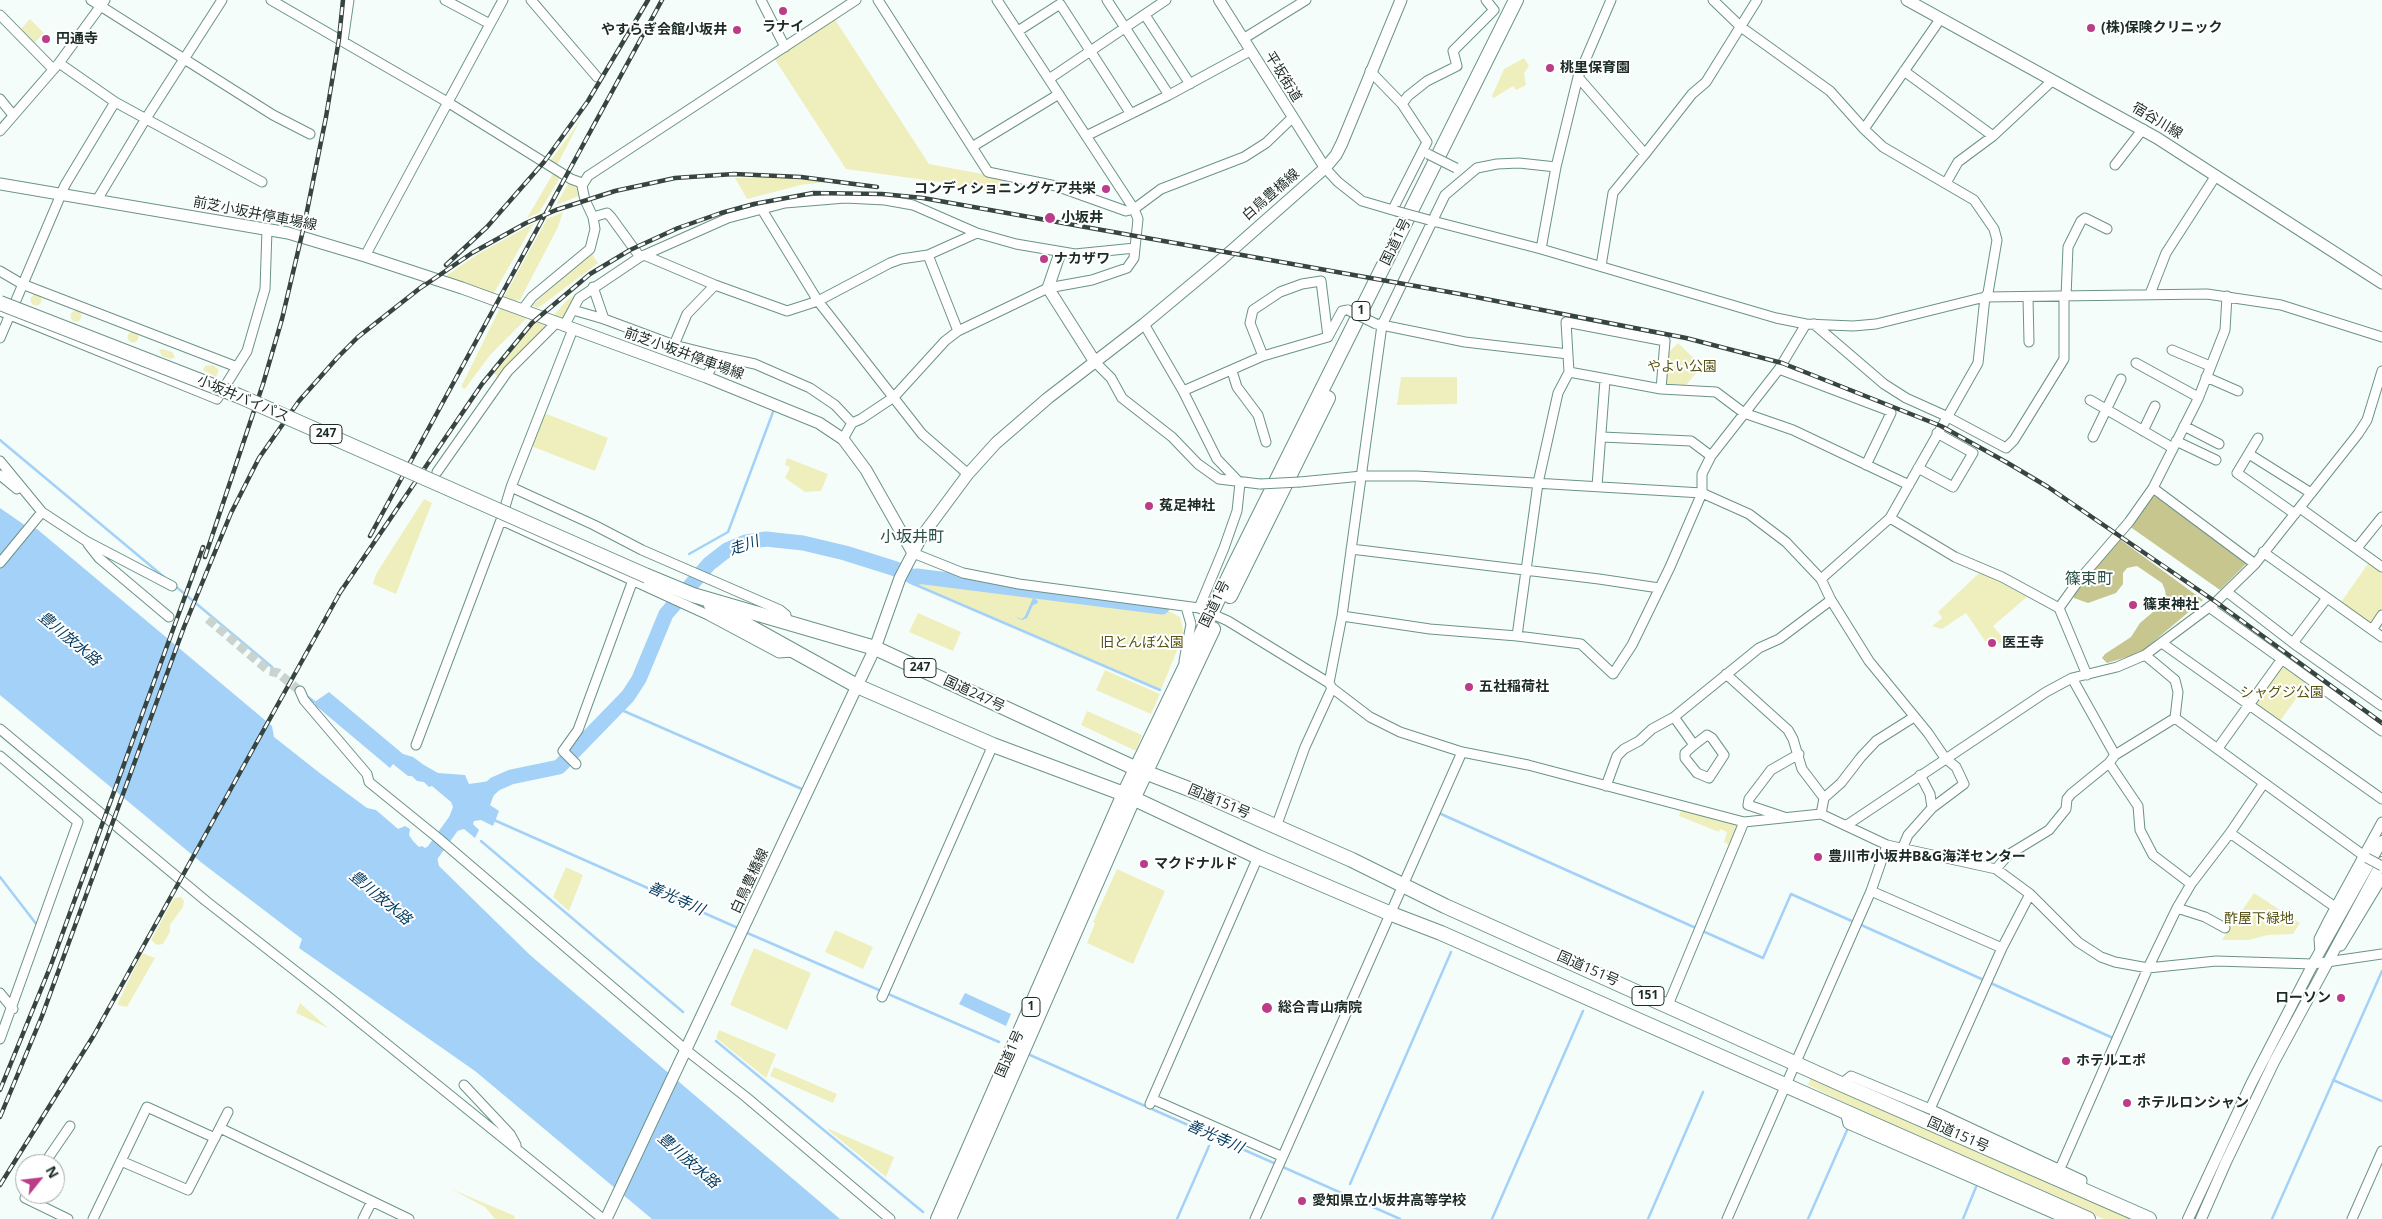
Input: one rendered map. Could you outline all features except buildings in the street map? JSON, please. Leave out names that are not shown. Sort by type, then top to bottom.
[{"type":"highway","name":"国道1号","points":[[1142,770],[1180,676],[1210,612],[1516,0]]},
{"type":"highway","name":"国道1号","points":[[938,1219],[1142,770],[1210,612],[1525,0]]},
{"type":"highway","name":"小坂井バイパス","points":[[0,303],[239,396],[648,576]]},
{"type":"highway","name":"国道247号","points":[[648,576],[693,595],[857,686],[993,745],[1129,797]]},
{"type":"highway","name":"国道247号","points":[[693,595],[875,648],[1142,770]]},
{"type":"highway","name":"国道151号","points":[[1142,770],[1276,826],[1445,906],[1796,1062],[1841,1084],[2149,1219]]},
{"type":"highway","name":"国道1号","points":[[949,1219],[1129,797]]},
{"type":"highway","name":"国道151号","points":[[1129,797],[1258,857],[1389,913],[1442,933],[2088,1219]]},
{"type":"main road","name":"白鳥豊橋線","points":[[1095,362],[1144,324],[1325,168],[1336,155],[1401,0]]},
{"type":"main road","name":"宿谷川線","points":[[1907,0],[2143,129],[2382,283]]},
{"type":"main road","name":"前芝小坂井停車場線","points":[[0,184],[288,233],[365,256],[522,310],[706,377],[819,423],[843,439],[866,470],[913,554]]},
{"type":"main road","points":[[913,554],[922,536],[968,474],[996,443],[1095,362],[1048,288],[1060,252]]},
{"type":"main road","name":"白鳥豊橋線","points":[[605,1218],[739,940],[875,648],[900,578],[913,554]]},
{"type":"street","points":[[91,0],[104,3],[186,59],[273,114],[310,134]]},
{"type":"street","points":[[97,200],[145,120],[186,59],[222,0]]},
{"type":"street","points":[[344,42],[349,0]]},
{"type":"street","points":[[445,0],[490,24]]},
{"type":"street","points":[[365,256],[503,0]]},
{"type":"street","points":[[531,0],[596,77]]},
{"type":"street","points":[[761,0],[785,47]]},
{"type":"street","points":[[582,183],[592,173],[856,0]]},
{"type":"street","points":[[878,0],[988,172],[1056,186],[1126,210],[1134,209],[1161,189],[1244,157],[1266,143],[1292,118]]},
{"type":"street","points":[[843,439],[852,423],[894,397],[944,341],[958,330],[1048,288],[1092,280],[1127,268],[1134,258],[1138,219],[1134,209],[997,0]]},
{"type":"street","points":[[1107,0],[1169,95]]},
{"type":"street","points":[[1049,79],[1166,0]]},
{"type":"street","name":"平坂街道","points":[[1219,0],[1325,168]]},
{"type":"street","points":[[1243,40],[1306,0]]},
{"type":"street","points":[[1402,104],[1408,96],[1427,81],[1456,66],[1453,51],[1494,10],[1486,0]]},
{"type":"street","points":[[1541,249],[1556,167],[1578,77],[1611,0]]},
{"type":"street","points":[[1713,0],[1741,28],[1830,91],[1883,148],[1974,200],[1994,229],[1998,240],[1988,293],[1985,297],[1978,363],[1946,416],[1890,518],[1821,580]]},
{"type":"street","points":[[1601,266],[1613,193],[1692,94],[1706,82],[1757,0]]},
{"type":"street","points":[[276,1],[328,35],[344,42],[449,103],[571,179],[582,183]]},
{"type":"street","points":[[0,131],[56,66],[104,3]]},
{"type":"street","points":[[1018,31],[1060,4],[1131,114]]},
{"type":"street","points":[[1144,15],[1190,84]]},
{"type":"street","points":[[0,16],[56,66],[145,120],[262,182]]},
{"type":"street","points":[[1864,129],[1940,18]]},
{"type":"street","points":[[1086,136],[1169,95],[1250,51]]},
{"type":"street","points":[[1370,71],[1402,104],[1427,142],[1425,153],[1395,210]]},
{"type":"street","points":[[1904,71],[1993,136]]},
{"type":"street","points":[[1578,77],[1645,154]]},
{"type":"street","points":[[1946,183],[1958,162],[1993,136],[2053,80]]},
{"type":"street","points":[[972,147],[1058,94]]},
{"type":"street","points":[[0,99],[13,115]]},
{"type":"street","points":[[0,338],[65,185],[115,102]]},
{"type":"street","points":[[2115,165],[2143,129]]},
{"type":"street","points":[[1425,153],[1456,168],[1456,176],[1462,181]]},
{"type":"street","points":[[1276,826],[1330,685],[1362,476],[1379,324],[1430,220],[1445,195],[1462,181],[1468,173],[1477,168],[1497,164],[1519,163],[1556,167]]},
{"type":"street","points":[[1325,168],[1338,182],[1362,201],[1541,249],[1776,318],[1810,324],[1853,326],[1876,324],[1985,297],[2150,294],[2227,296],[2281,304],[2381,333]]},
{"type":"street","points":[[2150,294],[2166,254],[2215,176]]},
{"type":"street","points":[[522,310],[532,297],[590,249],[595,229],[593,217],[585,200],[582,183]]},
{"type":"street","points":[[416,745],[501,520],[564,326],[579,298],[594,287],[642,256],[694,231],[761,208],[813,199],[885,200],[913,205],[977,233],[1016,244],[1060,252],[1075,254],[1135,248]]},
{"type":"street","points":[[761,208],[818,300],[922,434],[968,474]]},
{"type":"street","points":[[593,217],[607,213],[642,256],[788,311],[818,300],[901,259],[928,255],[977,233]]},
{"type":"street","points":[[1810,324],[1884,384],[1906,398],[1946,416],[2006,448],[2014,440],[2064,358],[2068,247],[2080,221],[2085,218],[2107,230]]},
{"type":"street","points":[[0,311],[217,399],[247,351],[265,289],[267,230]]},
{"type":"street","points":[[928,255],[958,330]]},
{"type":"street","points":[[0,271],[22,284],[237,367]]},
{"type":"street","points":[[1263,356],[1250,322],[1253,310],[1280,292],[1302,284],[1321,281],[1328,338]]},
{"type":"street","points":[[674,345],[687,314],[715,285]]},
{"type":"street","points":[[594,287],[604,319]]},
{"type":"street","points":[[2059,608],[2079,580],[2129,522],[2153,488],[2198,397],[2225,330],[2227,296]]},
{"type":"street","points":[[2028,297],[2029,342]]},
{"type":"street","points":[[573,310],[604,319],[674,345],[755,364],[810,388],[835,405],[852,423]]},
{"type":"street","points":[[1184,391],[1263,356],[1328,338],[1342,312],[1348,310],[1379,324],[1465,342],[1568,354]]},
{"type":"street","points":[[1517,636],[1538,483],[1558,393],[1569,372],[1566,322],[1665,341],[1661,389]]},
{"type":"street","points":[[1144,324],[1184,391],[1217,459],[1240,483],[1237,511],[1210,612]]},
{"type":"street","points":[[1342,616],[1430,629],[1517,636],[1581,644],[1613,674],[1632,646],[1670,567],[1702,492],[1702,474],[1712,456],[1779,369],[1810,324]]},
{"type":"street","points":[[437,472],[508,371],[564,326]]},
{"type":"street","points":[[2172,350],[2210,366]]},
{"type":"street","points":[[706,377],[718,356]]},
{"type":"street","points":[[1095,362],[1111,378],[1122,398],[1172,437],[1198,464],[1219,478],[1240,483],[1300,482],[1362,476],[1417,476],[1702,492],[1749,514],[1786,542],[1821,580],[1869,661],[1928,732],[1945,758],[1956,767],[1964,784],[1932,808],[1908,835],[1902,849]]},
{"type":"street","points":[[2136,363],[2198,397]]},
{"type":"street","points":[[1779,369],[1890,411],[1892,414],[1866,465]]},
{"type":"street","points":[[1232,371],[1237,387],[1258,415],[1266,442]]},
{"type":"street","points":[[1847,825],[2010,715],[2072,678],[2117,667],[2145,655],[2227,592],[2255,564],[2362,427],[2379,393],[2382,371]]},
{"type":"street","points":[[1569,372],[1661,389],[1716,392],[1744,413],[1793,430],[1909,485]]},
{"type":"street","points":[[2206,377],[2238,391]]},
{"type":"street","points":[[2093,437],[2121,379]]},
{"type":"street","points":[[1597,486],[1605,380]]},
{"type":"street","points":[[2090,400],[2143,431],[2216,460]]},
{"type":"street","points":[[2143,431],[2155,406]]},
{"type":"street","points":[[2184,426],[2219,444]]},
{"type":"street","points":[[1918,468],[1953,487],[1973,453],[1937,434]]},
{"type":"street","points":[[1602,438],[1691,441],[1712,456]]},
{"type":"street","points":[[2258,438],[2237,473],[2357,548],[2382,567]]},
{"type":"street","points":[[2249,454],[2311,494]]},
{"type":"street","points":[[0,461],[40,513],[86,541],[172,586]]},
{"type":"street","points":[[0,475],[32,502]]},
{"type":"street","points":[[511,488],[594,525],[642,550],[780,610],[786,615],[788,622]]},
{"type":"street","points":[[2153,488],[2255,564]]},
{"type":"street","points":[[0,563],[40,513]]},
{"type":"street","points":[[1890,518],[1955,557],[2002,577],[2059,608],[2086,675]]},
{"type":"street","points":[[2357,548],[2382,518]]},
{"type":"street","points":[[501,520],[708,615],[779,653],[793,652]]},
{"type":"street","points":[[86,541],[99,558],[169,617]]},
{"type":"street","points":[[1351,549],[1659,588]]},
{"type":"street","points":[[2264,552],[2382,637]]},
{"type":"street","points":[[913,554],[972,575],[1019,584],[1210,612],[1330,685],[1370,717],[1400,732],[1462,752],[1528,765],[1744,822],[1820,814],[1887,845],[1996,870],[2030,894],[2068,934],[2090,951],[2115,962],[2148,968],[2216,962],[2313,964],[2329,958],[2382,954]]},
{"type":"street","points":[[576,764],[563,751],[578,730],[633,580]]},
{"type":"street","points":[[2227,592],[2293,643],[2382,706]]},
{"type":"street","points":[[2293,643],[2327,598]]},
{"type":"street","points":[[1606,786],[1617,756],[1624,748],[1639,741],[1652,729],[1674,717],[1759,648],[1778,638],[1832,600]]},
{"type":"street","points":[[1180,676],[1191,624],[1186,607]]},
{"type":"street","points":[[2209,607],[2382,731]]},
{"type":"street","points":[[2372,630],[2382,615]]},
{"type":"street","points":[[2162,643],[2382,799]]},
{"type":"street","points":[[2145,655],[2176,680],[2178,692],[2175,718]]},
{"type":"street","points":[[2218,748],[2282,659]]},
{"type":"street","points":[[1726,674],[1780,721],[1793,739],[1802,769],[1824,798]]},
{"type":"street","points":[[2072,678],[2115,755]]},
{"type":"street","points":[[300,691],[304,700],[368,774],[369,782],[684,1053],[746,1097],[890,1219]]},
{"type":"street","points":[[1674,717],[1694,746]]},
{"type":"street","points":[[1820,814],[1824,798],[1841,783],[1860,757],[1876,741],[1914,717]]},
{"type":"street","points":[[2175,718],[2365,857],[2382,866]]},
{"type":"street","points":[[1996,870],[2008,855],[2049,830],[2066,809],[2067,799],[2071,794],[2109,763],[2115,755],[2175,718]]},
{"type":"street","points":[[0,729],[206,901],[605,1218]]},
{"type":"street","points":[[1707,735],[1712,738],[1724,755],[1709,778],[1697,773],[1685,758],[1685,753],[1694,746],[1707,735]]},
{"type":"street","points":[[882,997],[993,745]]},
{"type":"street","points":[[1255,1219],[1462,752]]},
{"type":"street","points":[[1788,818],[1748,805],[1750,799],[1771,770],[1799,754]]},
{"type":"street","points":[[0,756],[78,822],[13,1009],[0,1039]]},
{"type":"street","points":[[2109,763],[2138,806],[2140,830],[2153,855],[2191,884]]},
{"type":"street","points":[[1920,775],[1930,794],[1932,808]]},
{"type":"street","points":[[2059,1171],[2148,968],[2177,908],[2191,884],[2230,833],[2264,783]]},
{"type":"street","points":[[1668,1005],[1744,822]]},
{"type":"street","points":[[2320,952],[2319,939],[2335,907],[2365,857],[2382,822]]},
{"type":"street","points":[[2230,833],[2335,907]]},
{"type":"street","points":[[2188,1219],[2251,1084],[2313,964],[2382,840]]},
{"type":"street","points":[[1727,1219],[1871,892],[1887,845]]},
{"type":"street","points":[[1258,857],[1151,1102],[1280,1159]]},
{"type":"street","points":[[2201,1219],[2274,1062],[2382,862]]},
{"type":"street","points":[[2329,958],[2342,946],[2382,878]]},
{"type":"street","points":[[1871,892],[2002,948]]},
{"type":"street","points":[[1930,1109],[2002,948],[2030,894]]},
{"type":"street","points":[[2177,908],[2205,917],[2225,928]]},
{"type":"street","points":[[0,993],[13,1009]]},
{"type":"street","points":[[1841,1084],[1850,1076],[1930,1109],[2059,1171],[2082,1180],[2081,1190]]},
{"type":"street","points":[[464,1085],[510,1134],[518,1150]]},
{"type":"street","points":[[93,1219],[147,1107],[215,1138]]},
{"type":"street","points":[[121,1161],[188,1190],[228,1112]]},
{"type":"street","points":[[1845,1112],[1848,1124],[2066,1219]]},
{"type":"street","points":[[51,1154],[70,1126]]},
{"type":"street","points":[[220,1128],[408,1219]]},
{"type":"street","points":[[2352,1219],[2382,1151]]},
{"type":"street","points":[[363,1219],[372,1201]]},
{"type":"street","points":[[37,1204],[68,1219]]},
{"type":"green space","points":[[834,18],[929,164],[1009,179],[1006,195],[939,182],[846,169],[774,58]]},
{"type":"green space","points":[[30,19],[44,33],[33,44],[19,31]]},
{"type":"green space","points":[[1524,58],[1529,66],[1524,73],[1526,85],[1516,90],[1513,86],[1494,98],[1492,96],[1504,69]]},
{"type":"green space","points":[[580,121],[557,165],[550,161]]},
{"type":"green space","points":[[555,170],[562,174],[539,213],[527,218]]},
{"type":"green space","points":[[735,178],[799,178],[826,182],[801,185],[747,199]]},
{"type":"green space","points":[[570,180],[575,184],[579,196],[556,205]]},
{"type":"green space","points":[[563,212],[558,227],[520,300],[515,301],[504,297],[547,219]]},
{"type":"green space","points":[[534,223],[494,293],[448,278],[447,275],[478,254]]},
{"type":"green space","points":[[592,254],[598,263],[541,306],[537,308],[532,305]]},
{"type":"green space","points":[[635,254],[637,257],[590,287],[563,320],[553,316],[567,300]]},
{"type":"green space","points":[[36,294],[42,300],[36,306],[30,300]]},
{"type":"green space","points":[[501,306],[528,317],[490,355],[465,389],[461,387]]},
{"type":"green space","points":[[76,310],[82,316],[76,322],[70,316]]},
{"type":"green space","points":[[536,322],[548,325],[499,379],[491,369]]},
{"type":"green space","points":[[133,331],[139,337],[133,343],[127,337]]},
{"type":"green space","name":"やよい公園","points":[[1678,343],[1702,366],[1686,385],[1667,384],[1665,381],[1668,353]]},
{"type":"green space","points":[[163,349],[172,352],[175,357],[171,359],[162,356],[159,350]]},
{"type":"green space","points":[[213,365],[219,370],[216,377],[203,370],[205,366]]},
{"type":"green space","points":[[1401,377],[1457,377],[1457,404],[1397,405]]},
{"type":"green space","points":[[544,413],[608,438],[595,471],[531,446]]},
{"type":"green space","points":[[787,458],[828,474],[821,491],[805,492],[785,478],[790,467],[785,465]]},
{"type":"green space","points":[[424,499],[432,503],[396,594],[373,584],[376,574]]},
{"type":"green space","points":[[2370,561],[2382,570],[2382,608],[2371,623],[2341,602]]},
{"type":"green space","points":[[1980,572],[2027,597],[1993,626],[2004,639],[1991,650],[1966,613],[1942,629],[1932,626],[1942,618],[1938,612]]},
{"type":"green space","name":"旧とんぼ公園","points":[[912,578],[1169,611],[1180,617],[1184,633],[1161,690],[910,581]]},
{"type":"green space","points":[[918,613],[961,632],[953,651],[909,632]]},
{"type":"green space","name":"シャグジ公園","points":[[2284,665],[2308,682],[2280,721],[2256,703]]},
{"type":"green space","points":[[1105,670],[1160,694],[1151,714],[1096,690]]},
{"type":"green space","points":[[1087,711],[1142,735],[1136,751],[1081,725]]},
{"type":"green space","points":[[1681,810],[1736,824],[1737,826],[1729,845],[1724,842],[1727,832],[1720,829],[1719,832],[1679,816]]},
{"type":"green space","points":[[566,867],[583,875],[569,911],[553,897]]},
{"type":"green space","points":[[1117,869],[1165,891],[1133,964],[1087,943],[1095,923],[1093,922]]},
{"type":"green space","name":"酢屋下緑地","points":[[2254,893],[2300,923],[2293,934],[2268,935],[2249,940],[2222,940]]},
{"type":"green space","points":[[181,897],[184,901],[183,907],[170,925],[170,932],[163,944],[157,945],[151,940],[174,898]]},
{"type":"green space","points":[[835,930],[873,947],[863,969],[825,952]]},
{"type":"green space","points":[[754,948],[811,973],[787,1030],[730,1005]]},
{"type":"green space","points":[[142,953],[155,958],[127,1007],[117,1005]]},
{"type":"green space","points":[[300,1003],[328,1028],[296,1013]]},
{"type":"green space","points":[[719,1030],[776,1054],[766,1078],[716,1038]]},
{"type":"green space","points":[[774,1067],[837,1094],[833,1103],[770,1076]]},
{"type":"green space","points":[[1813,1073],[2143,1219],[2104,1219],[1881,1120],[1808,1085]]},
{"type":"green space","points":[[828,1130],[894,1157],[886,1177]]},
{"type":"green space","points":[[451,1189],[515,1216],[514,1219],[495,1219],[485,1207]]},
{"type":"shaded area","points":[[2152,494],[2247,563],[2220,590],[2129,526]]},
{"type":"shaded area","points":[[2118,538],[2203,600],[2140,653],[2107,663],[2102,658],[2105,654],[2131,637],[2140,623],[2160,606],[2166,598],[2162,583],[2137,566],[2127,568],[2123,573],[2123,584],[2116,593],[2088,603],[2074,598],[2073,595],[2079,583]]},
{"type":"water","name":"豊川放水路","points":[[0,508],[26,526],[37,529],[272,726],[274,737],[321,774],[367,808],[376,810],[398,829],[405,826],[410,829],[409,835],[413,841],[419,847],[425,848],[429,846],[436,852],[439,866],[530,955],[840,1219],[652,1219],[475,1071],[299,948],[302,939],[202,863],[0,695]]},
{"type":"water","points":[[1033,598],[1038,603],[1033,605],[1027,618],[1022,620],[1015,617],[1022,619],[1025,616]]},
{"type":"water","points":[[329,692],[403,754],[413,757],[438,773],[465,775],[469,784],[497,780],[498,784],[490,805],[499,811],[493,826],[481,820],[474,821],[473,824],[479,830],[475,838],[464,829],[450,833],[445,828],[453,807],[451,802],[432,786],[429,787],[424,782],[417,781],[412,776],[408,776],[393,764],[390,768],[315,705],[316,701]]},
{"type":"water","points":[[965,993],[1011,1014],[1006,1026],[959,1004]]},
{"type":"waterway","points":[[689,554],[728,532],[773,412]]},
{"type":"waterway","points":[[0,440],[164,577]]},
{"type":"waterway","name":"走川","points":[[482,796],[495,784],[511,777],[559,767],[628,696],[639,679],[666,614],[709,564],[727,550],[746,542],[766,539],[803,543],[845,553],[896,569],[916,578],[917,576],[1162,607]]},
{"type":"waterway","points":[[904,576],[909,582],[1160,690]]},
{"type":"waterway","points":[[174,585],[272,667]]},
{"type":"waterway","points":[[308,697],[316,703]]},
{"type":"waterway","points":[[617,708],[804,790]]},
{"type":"waterway","points":[[1441,814],[1763,958],[1791,894],[1854,922]]},
{"type":"waterway","name":"善光寺川","points":[[423,866],[459,816]]},
{"type":"waterway","name":"善光寺川","points":[[494,820],[738,928]]},
{"type":"waterway","points":[[481,841],[683,1012]]},
{"type":"waterway","points":[[0,877],[37,925]]},
{"type":"waterway","points":[[1859,924],[2113,1038]]},
{"type":"waterway","name":"善光寺川","points":[[745,932],[999,1042]]},
{"type":"waterway","points":[[1350,1184],[1451,952]]},
{"type":"waterway","points":[[2272,1219],[2382,971]]},
{"type":"waterway","points":[[1492,1219],[1583,1011]]},
{"type":"waterway","points":[[716,1041],[923,1212]]},
{"type":"waterway","name":"善光寺川","points":[[1030,1055],[1400,1219]]},
{"type":"waterway","points":[[2333,1080],[2382,1101]]},
{"type":"waterway","points":[[1648,1219],[1703,1092]]},
{"type":"waterway","points":[[1808,1219],[1848,1128]]},
{"type":"waterway","points":[[1177,1219],[1209,1146]]},
{"type":"waterway","points":[[1963,1219],[1976,1187]]},
{"type":"tunnel","points":[[208,619],[269,671],[278,673],[300,691]]},
{"type":"railway","points":[[205,557],[263,384],[282,319],[304,226],[326,117],[339,39],[343,0]]},
{"type":"railway","points":[[446,265],[487,227],[544,162],[588,101],[648,0]]},
{"type":"railway","points":[[370,536],[662,0]]},
{"type":"railway","points":[[419,289],[472,253],[526,223],[556,210],[615,191],[675,178],[734,174],[801,177],[877,187]]},
{"type":"railway","points":[[339,594],[482,384],[532,323],[590,274],[630,250],[678,228],[721,213],[754,204],[813,193],[882,194],[923,198],[1460,294],[1686,338],[1782,363],[1941,426],[2048,487],[2216,602],[2382,723]]},
{"type":"railway","points":[[0,1117],[42,1016],[184,627],[231,513],[259,458],[299,401],[338,357],[358,337],[424,285]]},
{"type":"railway","points":[[0,1090],[51,965],[203,547]]},
{"type":"railway","points":[[0,1185],[94,1035],[342,589]]},
{"type":"place","name":"ラナイ","points":[[783,11]]},
{"type":"place","name":"(株)保険クリニック","points":[[2091,28]]},
{"type":"place","name":"やすらぎ会館小坂井","points":[[737,30]]},
{"type":"place","name":"円通寺","points":[[46,39]]},
{"type":"place","name":"桃里保育園","points":[[1550,68]]},
{"type":"place","name":"コンディショニングケア共栄","points":[[1106,189]]},
{"type":"place","name":"小坂井","points":[[1050,218]]},
{"type":"place","name":"ナカザワ","points":[[1044,259]]},
{"type":"place","name":"菟足神社","points":[[1149,506]]},
{"type":"place","name":"篠束神社","points":[[2133,605]]},
{"type":"place","name":"医王寺","points":[[1992,643]]},
{"type":"place","name":"五社稲荷社","points":[[1469,687]]},
{"type":"place","name":"豊川市小坂井B&G海洋センター","points":[[1818,857]]},
{"type":"place","name":"マクドナルド","points":[[1144,864]]},
{"type":"place","name":"ローソン","points":[[2341,998]]},
{"type":"place","name":"総合青山病院","points":[[1267,1008]]},
{"type":"place","name":"ホテルエポ","points":[[2066,1061]]},
{"type":"place","name":"ホテルロンシャン","points":[[2127,1103]]},
{"type":"place","name":"愛知県立小坂井高等学校","points":[[1302,1201]]},
{"type":"district","name":"小坂井町","points":[[912,537]]},
{"type":"district","name":"篠束町","points":[[2089,579]]}]
